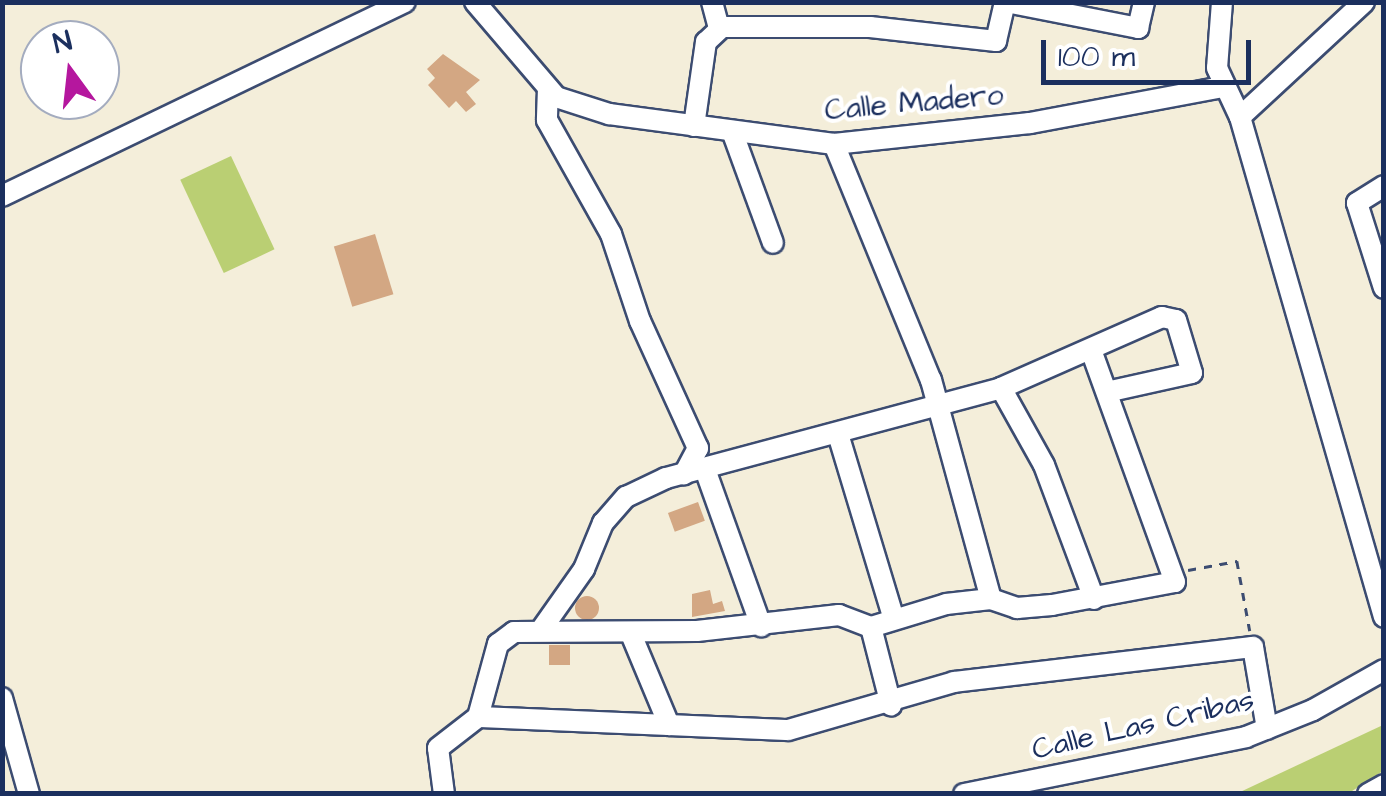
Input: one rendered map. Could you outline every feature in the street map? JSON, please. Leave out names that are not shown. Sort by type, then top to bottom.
[{"type":"street","points":[[2,196],[405,2]]},
{"type":"street","points":[[474,2],[548,88],[547,120],[611,234],[640,321],[698,448],[684,474]]},
{"type":"street","points":[[712,2],[719,29]]},
{"type":"street","points":[[694,126],[706,42],[719,29],[870,27],[996,41],[1006,2],[1138,28],[1144,2]]},
{"type":"street","points":[[1222,2],[1214,49],[1223,87],[1240,117],[1384,617]]},
{"type":"street","points":[[1240,117],[1364,2]]},
{"type":"street","name":"Calle Madero","points":[[548,88],[609,114],[834,144],[1030,123],[1223,87]]},
{"type":"street","points":[[732,131],[773,243]]},
{"type":"street","points":[[834,144],[931,380],[935,406],[991,599]]},
{"type":"street","points":[[1384,186],[1357,203],[1384,288]]},
{"type":"street","points":[[541,630],[584,569],[612,509],[684,474],[706,472],[1001,388],[1162,317],[1176,320],[1192,373],[1110,391]]},
{"type":"street","points":[[444,794],[438,748],[478,717],[501,639],[541,630],[631,634],[761,626],[839,615],[871,627],[991,599],[1017,608],[1094,599],[1176,582],[1092,350]]},
{"type":"street","points":[[1001,388],[1044,465],[1094,599]]},
{"type":"street","points":[[838,434],[894,619]]},
{"type":"street","points":[[706,472],[761,626]]},
{"type":"street","points":[[871,627],[891,705]]},
{"type":"street","points":[[631,634],[669,726]]},
{"type":"street","points":[[478,717],[788,730],[891,705],[954,682],[1253,647],[1267,730]]},
{"type":"street","name":"Calle Las Cribas","points":[[964,794],[1176,754],[1267,730],[1384,670]]},
{"type":"street","points":[[2,698],[28,794]]},
{"type":"street","points":[[1368,794],[1384,786]]},
{"type":"path","points":[[1176,582],[1191,567],[1237,561],[1253,647]]},
{"type":"green space","points":[[231,156],[275,249],[224,273],[180,180]]},
{"type":"green space","points":[[1383,725],[1383,771],[1349,793],[1238,793]]},
{"type":"building","points":[[443,54],[480,80],[466,92],[476,104],[466,112],[456,101],[449,108],[428,85],[435,78],[427,69]]},
{"type":"building","points":[[375,234],[393,294],[352,307],[334,247]]},
{"type":"building","points":[[698,502],[705,521],[675,532],[668,513]]},
{"type":"building","points":[[710,590],[713,604],[722,601],[725,611],[692,617],[692,594]]},
{"type":"building","points":[[587,596],[596,599],[596,617],[587,620],[578,617],[575,608],[578,599]]},
{"type":"building","points":[[549,645],[570,645],[570,665],[549,665]]}]
